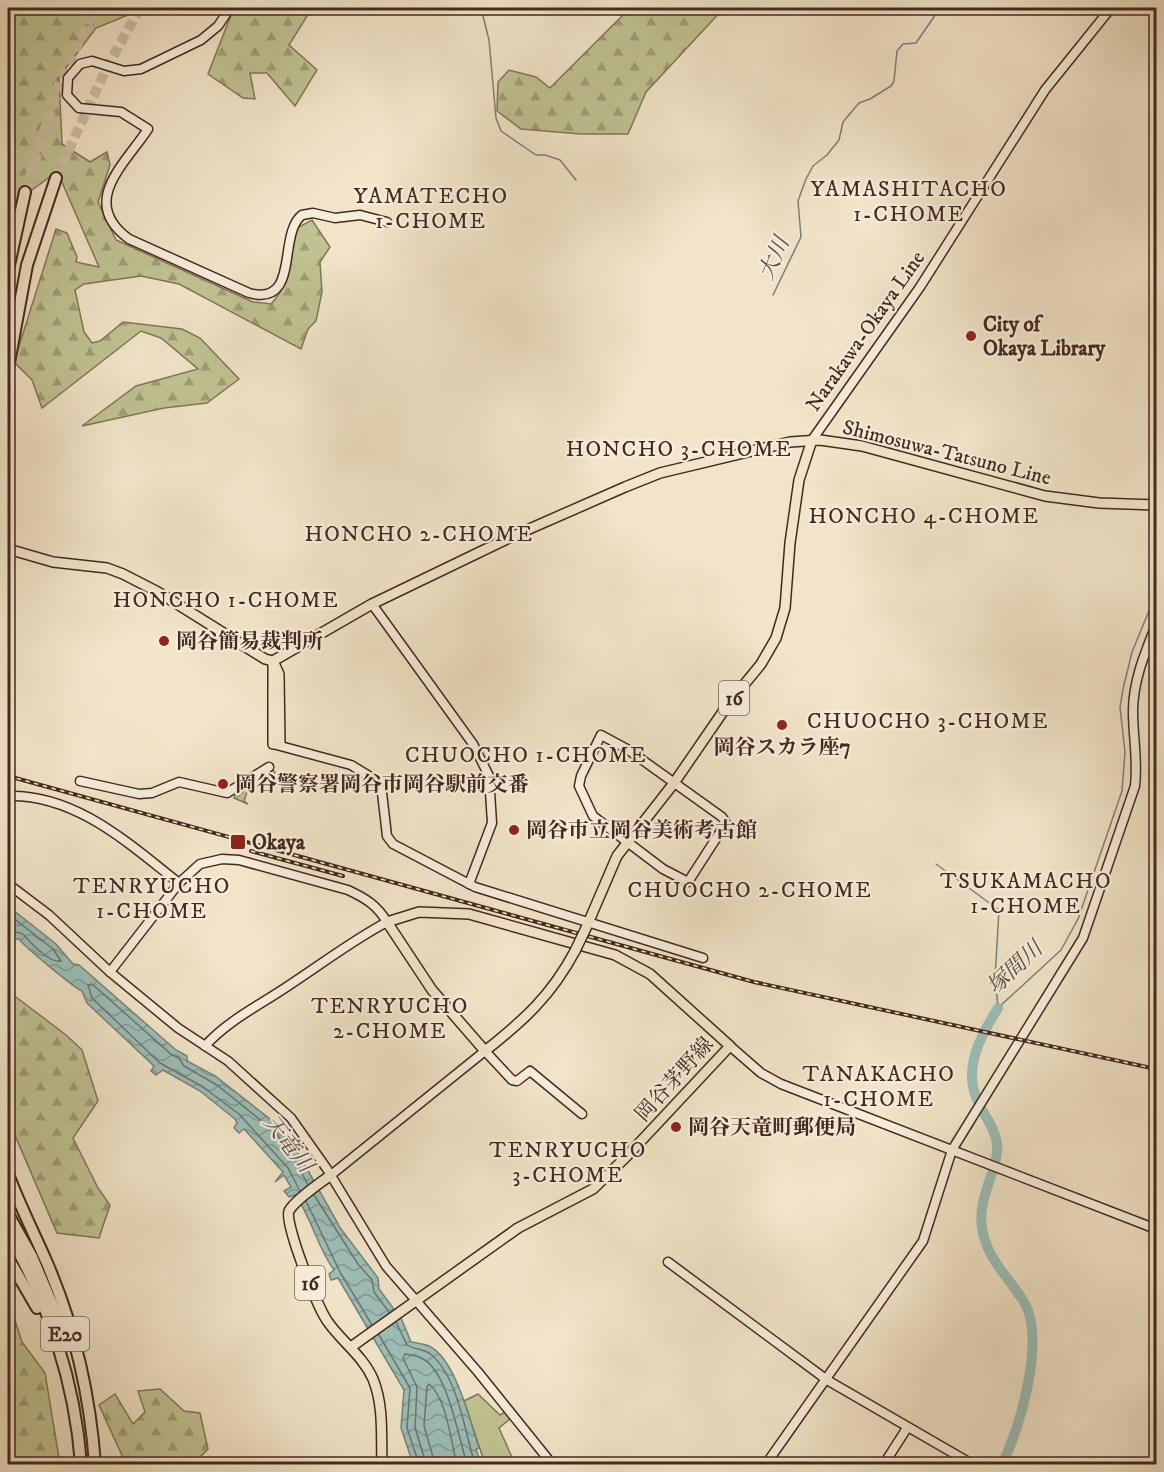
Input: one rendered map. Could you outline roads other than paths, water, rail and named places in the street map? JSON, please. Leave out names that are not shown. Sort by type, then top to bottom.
[{"type":"highway","points":[[8,368],[13,330],[30,255],[56,178]]},
{"type":"highway","points":[[8,270],[25,192]]},
{"type":"highway","points":[[8,1174],[56,1284],[75,1346],[91,1421],[95,1464]]},
{"type":"highway","name":"E20","points":[[8,1214],[36,1265],[65,1335],[83,1406],[91,1464]]},
{"type":"highway","name":"E20","points":[[8,1233],[33,1283],[60,1354],[74,1409],[79,1464]]},
{"type":"highway","points":[[8,1258],[40,1314],[57,1356],[70,1410],[79,1464]]},
{"type":"main road","name":"Shimosuwa-Tatsuno Line","points":[[273,661],[372,604],[511,537],[660,473],[790,442],[813,440],[895,453],[1037,494],[1098,503],[1156,505]]},
{"type":"main road","name":"16","points":[[484,1051],[537,1007],[563,974],[587,925],[611,866],[674,783],[729,703],[761,664],[776,638],[785,608],[790,543],[799,480],[813,440]]},
{"type":"main road","points":[[8,549],[53,562],[107,568],[123,574],[273,661],[276,744]]},
{"type":"main road","name":"岡谷茅野線","points":[[354,1345],[518,1228],[593,1189],[730,1046],[650,974],[615,955],[469,914],[426,912],[387,922]]},
{"type":"main road","points":[[387,922],[432,990],[484,1051]]},
{"type":"main road","name":"16","points":[[329,1177],[290,1210],[288,1221],[317,1302],[327,1321],[354,1345],[368,1367],[377,1390],[381,1407],[382,1464]]},
{"type":"street","points":[[230,8],[218,26],[201,40],[141,69],[124,71],[92,61],[80,64],[70,74],[66,87],[68,98],[74,105],[84,110],[121,112],[148,129],[116,170],[108,190],[109,213],[115,227],[129,239],[258,295],[272,291],[281,284],[292,229],[302,215],[313,213],[335,218],[360,215],[387,222]]},
{"type":"street","name":"Narakawa-Okaya Line","points":[[813,440],[920,286],[1045,90],[1111,8]]},
{"type":"street","points":[[372,604],[473,744],[489,776],[492,823],[469,884]]},
{"type":"street","points":[[766,1464],[923,1241],[952,1150],[1089,926],[1135,786],[1138,764],[1133,712],[1134,690],[1156,625]]},
{"type":"street","points":[[601,735],[627,749],[674,783],[722,817],[726,823],[693,878],[688,882],[677,878],[592,816],[579,786],[581,776],[601,735]]},
{"type":"street","points":[[276,744],[360,768],[374,779],[382,793],[387,836],[393,844],[469,884],[587,925],[703,958]]},
{"type":"street","points":[[80,781],[139,794],[152,792],[179,782],[228,793],[269,766]]},
{"type":"street","points":[[8,796],[20,796],[61,805],[90,818],[130,844],[179,883]]},
{"type":"street","points":[[110,972],[179,883],[200,864],[222,859],[239,860],[348,890],[375,905],[387,922],[364,934],[245,1014],[214,1036],[205,1046]]},
{"type":"street","points":[[8,884],[58,923],[110,972],[178,1028],[228,1061],[291,1118],[372,1246],[413,1303],[478,1372],[552,1464]]},
{"type":"street","points":[[730,1046],[761,1073],[781,1084],[1156,1229]]},
{"type":"street","points":[[329,1177],[484,1051],[513,1080],[518,1081],[531,1071],[582,1114]]},
{"type":"street","points":[[668,1262],[827,1380],[972,1464]]},
{"type":"street","points":[[884,1464],[908,1428]]},
{"type":"water","name":"天竜川","points":[[8,906],[56,944],[73,964],[79,965],[176,1050],[187,1056],[187,1061],[215,1076],[279,1126],[297,1151],[341,1229],[378,1278],[379,1289],[402,1320],[411,1342],[429,1346],[439,1353],[447,1364],[461,1392],[479,1448],[476,1449],[481,1464],[413,1464],[401,1428],[404,1390],[338,1278],[331,1280],[329,1274],[334,1270],[301,1204],[295,1195],[289,1197],[284,1191],[291,1187],[284,1175],[275,1182],[283,1172],[244,1129],[239,1133],[234,1128],[237,1123],[235,1119],[200,1091],[163,1070],[156,1075],[151,1071],[154,1066],[87,1003],[82,991],[50,967],[19,939],[14,939],[8,934]]},
{"type":"waterway","points":[[481,8],[489,40],[496,118],[501,131],[536,155],[545,155],[560,160],[576,180]]},
{"type":"waterway","name":"大川","points":[[773,295],[801,237],[798,201],[813,166],[827,155],[839,140],[843,122],[859,103],[891,86],[894,81],[897,51],[903,44],[916,43],[940,8]]},
{"type":"waterway","name":"塚間川","points":[[998,1008],[1061,950],[1078,919],[1122,791],[1125,752],[1120,707],[1123,689],[1132,652],[1156,594]]},
{"type":"waterway","name":"大川","points":[[936,864],[999,910],[995,978],[998,1007]]},
{"type":"waterway","name":"塚間川","points":[[998,1008],[980,1041],[972,1077],[978,1102],[994,1132],[997,1143],[995,1162],[983,1204],[982,1227],[993,1258],[1024,1302],[1030,1318],[1032,1338],[1028,1384],[1023,1407],[1002,1464]]},
{"type":"tunnel","points":[[25,192],[60,81],[95,8]]},
{"type":"tunnel","points":[[56,178],[106,69],[140,8]]},
{"type":"railway","points":[[8,776],[754,982],[1156,1069]]},
{"type":"railway","points":[[251,851],[343,876]]},
{"type":"place","name":"City of Okaya Library","points":[[971,336]]},
{"type":"place","name":"岡谷簡易裁判所","points":[[164,641]]},
{"type":"place","name":"岡谷スカラ座7","points":[[782,725]]},
{"type":"place","name":"岡谷警察署岡谷市岡谷駅前交番","points":[[223,784]]},
{"type":"place","name":"岡谷市立岡谷美術考古館","points":[[514,830]]},
{"type":"place","name":"Okaya","points":[[238,842]]},
{"type":"place","name":"岡谷天竜町郵便局","points":[[676,1127]]},
{"type":"district","name":"YAMASHITACHO 1-CHOME","points":[[909,200]]},
{"type":"district","name":"YAMATECHO 1-CHOME","points":[[431,208]]},
{"type":"district","name":"HONCHO 3-CHOME","points":[[679,448]]},
{"type":"district","name":"HONCHO 4-CHOME","points":[[924,515]]},
{"type":"district","name":"HONCHO 2-CHOME","points":[[419,533]]},
{"type":"district","name":"HONCHO 1-CHOME","points":[[226,599]]},
{"type":"district","name":"CHUOCHO 3-CHOME","points":[[928,720]]},
{"type":"district","name":"CHUOCHO 1-CHOME","points":[[526,754]]},
{"type":"district","name":"CHUOCHO 2-CHOME","points":[[750,889]]},
{"type":"district","name":"TSUKAMACHO 1-CHOME","points":[[1026,892]]},
{"type":"district","name":"TENRYUCHO 1-CHOME","points":[[152,898]]},
{"type":"district","name":"TENRYUCHO 2-CHOME","points":[[390,1018]]},
{"type":"district","name":"TANAKACHO 1-CHOME","points":[[879,1086]]},
{"type":"district","name":"TENRYUCHO 3-CHOME","points":[[568,1162]]}]
